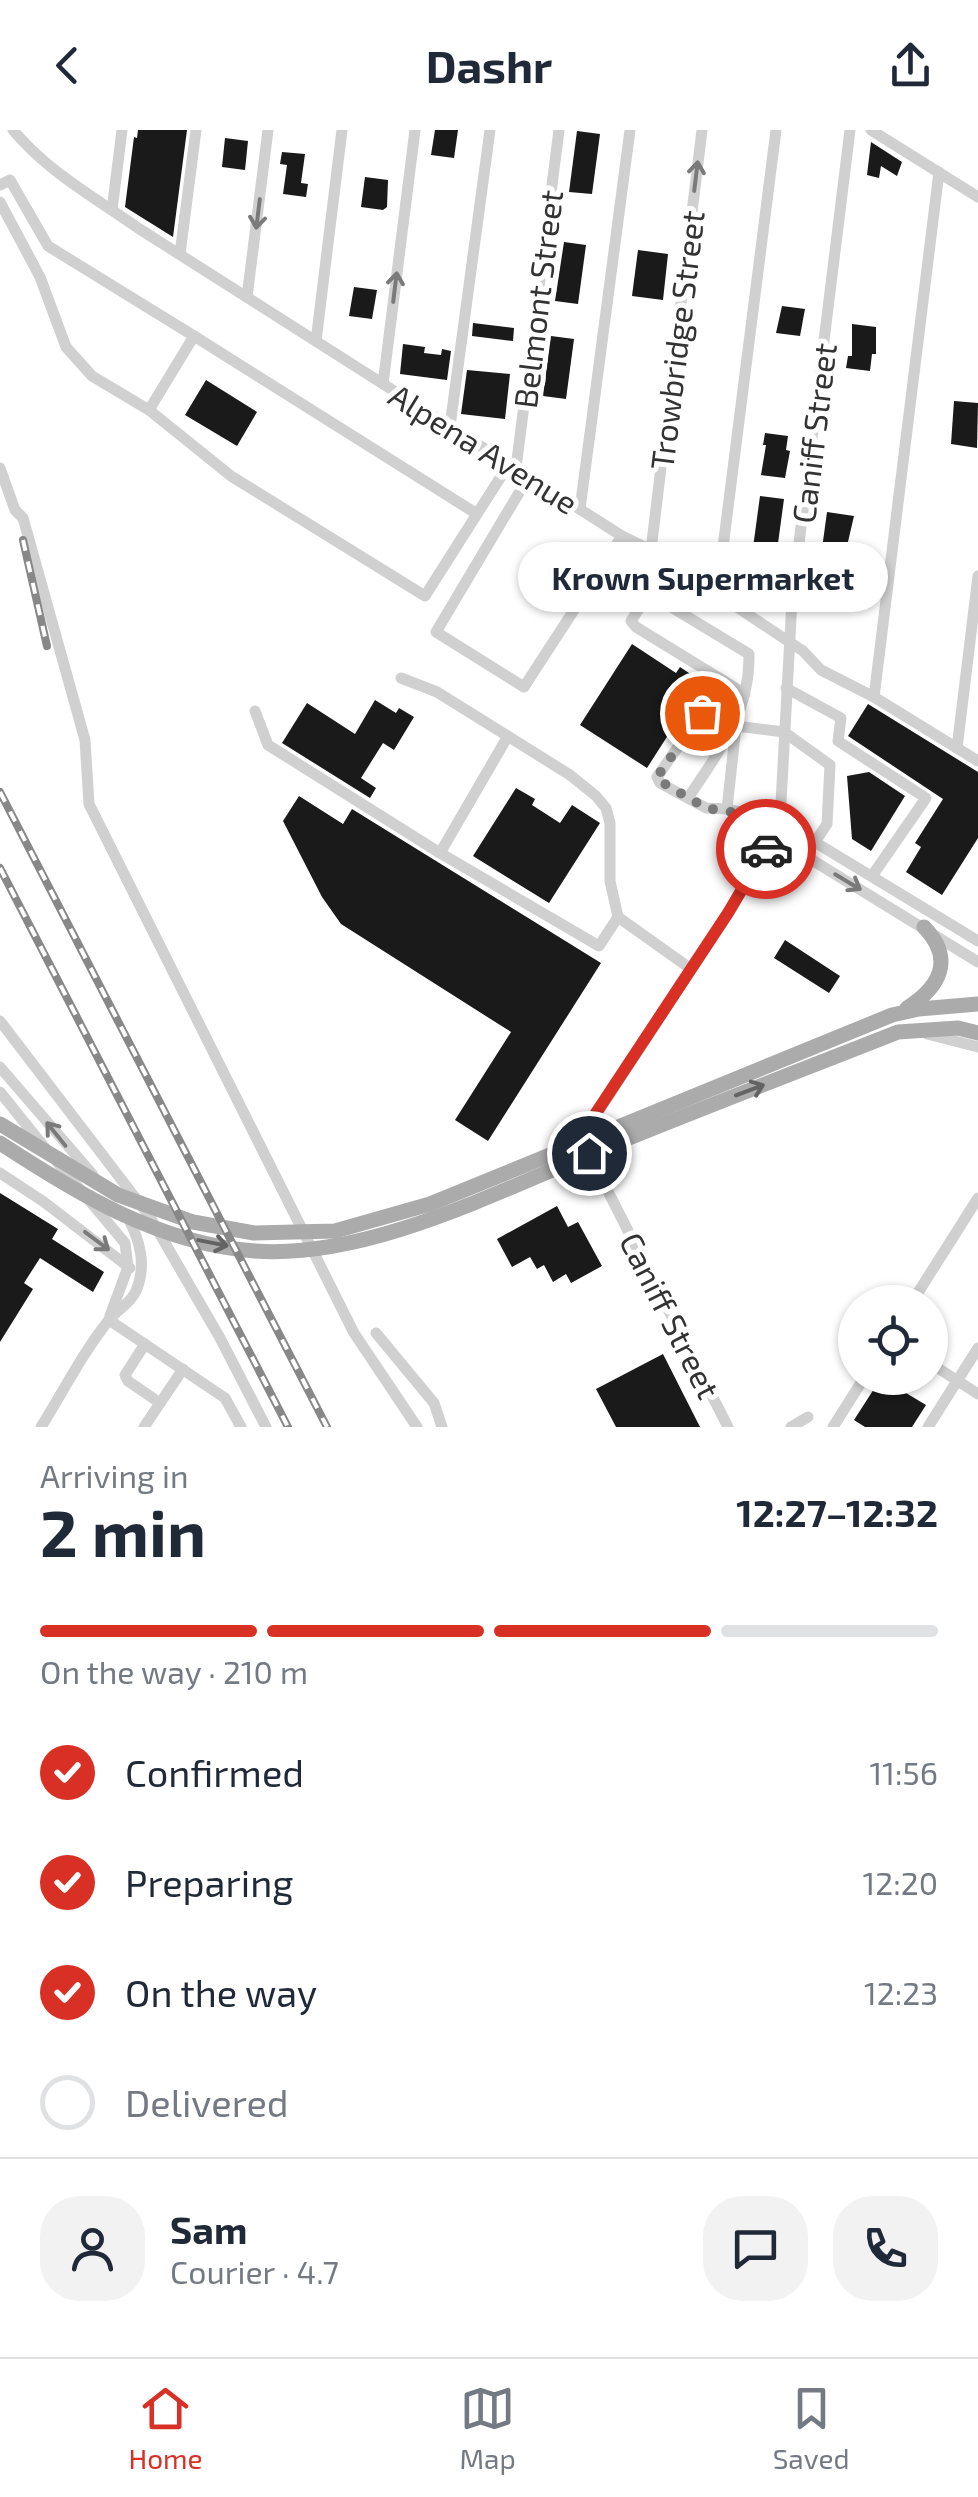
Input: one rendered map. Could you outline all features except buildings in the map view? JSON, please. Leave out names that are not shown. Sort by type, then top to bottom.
[{"type":"main road","points":[[0,1143],[132,1222],[194,1240],[256,1251],[338,1246],[389,1232],[892,1015],[928,994],[938,977],[938,949],[924,927]]},
{"type":"main road","points":[[892,1015],[978,1004]]},
{"type":"main road","points":[[0,1124],[132,1202],[194,1222],[254,1233],[335,1232],[430,1204],[898,1032],[958,1028],[978,1032]]},
{"type":"street","name":"Alpena Avenue","points":[[14,130],[32,154],[91,197],[622,536],[651,550],[788,642],[821,670],[874,697],[978,761]]},
{"type":"street","points":[[112,210],[122,130]]},
{"type":"street","points":[[180,254],[196,130]]},
{"type":"street","points":[[247,297],[268,130]]},
{"type":"street","points":[[316,341],[342,130]]},
{"type":"street","points":[[383,384],[416,130]]},
{"type":"street","points":[[450,426],[490,130]]},
{"type":"street","name":"Belmont Street","points":[[512,466],[559,130]]},
{"type":"street","points":[[580,509],[630,130]]},
{"type":"street","name":"Trowbridge Street","points":[[651,550],[702,130]]},
{"type":"street","points":[[710,589],[722,554],[776,130]]},
{"type":"street","name":"Caniff Street","points":[[728,1427],[593,1162],[585,1132],[691,969],[774,836],[780,820],[788,642],[850,130]]},
{"type":"street","points":[[871,130],[978,197]]},
{"type":"street","points":[[874,697],[939,172]]},
{"type":"street","points":[[0,185],[10,180],[48,246],[478,514]]},
{"type":"street","points":[[0,202],[40,277],[66,347],[92,376],[149,410],[231,476],[425,596],[512,466]]},
{"type":"street","points":[[149,410],[194,336]]},
{"type":"street","points":[[0,468],[15,510],[24,518],[85,740],[89,804],[354,1333],[417,1427]]},
{"type":"street","points":[[529,476],[436,632],[459,647],[524,687],[622,536]]},
{"type":"street","points":[[956,748],[978,576]]},
{"type":"street","points":[[728,809],[736,726],[750,678],[749,654],[668,604],[652,596],[646,598],[631,621],[636,627],[745,694]]},
{"type":"street","points":[[401,678],[437,692],[570,775],[606,808],[611,838],[610,881],[618,917],[691,969]]},
{"type":"street","points":[[724,680],[657,777],[660,783],[706,808],[780,820],[978,941]]},
{"type":"street","points":[[786,688],[841,718],[838,741],[926,798],[872,876]]},
{"type":"street","points":[[255,711],[268,744],[440,853],[599,946],[618,917]]},
{"type":"street","points":[[688,798],[736,726]]},
{"type":"street","points":[[736,726],[784,732],[830,766],[827,824],[815,842]]},
{"type":"street","points":[[440,853],[508,736]]},
{"type":"street","points":[[774,836],[978,962]]},
{"type":"street","points":[[0,1020],[150,1217],[266,1427]]},
{"type":"street","points":[[898,1032],[943,1037],[978,1047]]},
{"type":"street","points":[[0,1067],[122,1207],[138,1236],[141,1272],[135,1295],[109,1320]]},
{"type":"street","points":[[0,1092],[117,1232],[124,1243],[128,1266],[109,1320],[41,1427]]},
{"type":"street","points":[[0,1173],[141,1272]]},
{"type":"street","points":[[923,1285],[978,1198]]},
{"type":"street","points":[[109,1320],[225,1398],[241,1427]]},
{"type":"street","points":[[376,1333],[434,1403],[442,1427]]},
{"type":"street","points":[[145,1344],[125,1375],[160,1403]]},
{"type":"street","points":[[928,1427],[978,1348]]},
{"type":"street","points":[[144,1427],[183,1369]]},
{"type":"street","points":[[948,1375],[978,1394]]},
{"type":"street","points":[[833,1427],[853,1395]]},
{"type":"street","points":[[791,1427],[808,1417]]},
{"type":"railway","points":[[23,540],[47,646]]},
{"type":"railway","points":[[0,792],[327,1427]]},
{"type":"railway","points":[[0,868],[288,1427]]},
{"type":"way so far","points":[[702,713],[658,780],[706,808],[780,820],[766,849]]},
{"type":"place","name":"Krown Supermarket","points":[[702,713]]},
{"type":"route","points":[[589,1153],[585,1132],[594,1116],[766,849]]}]
